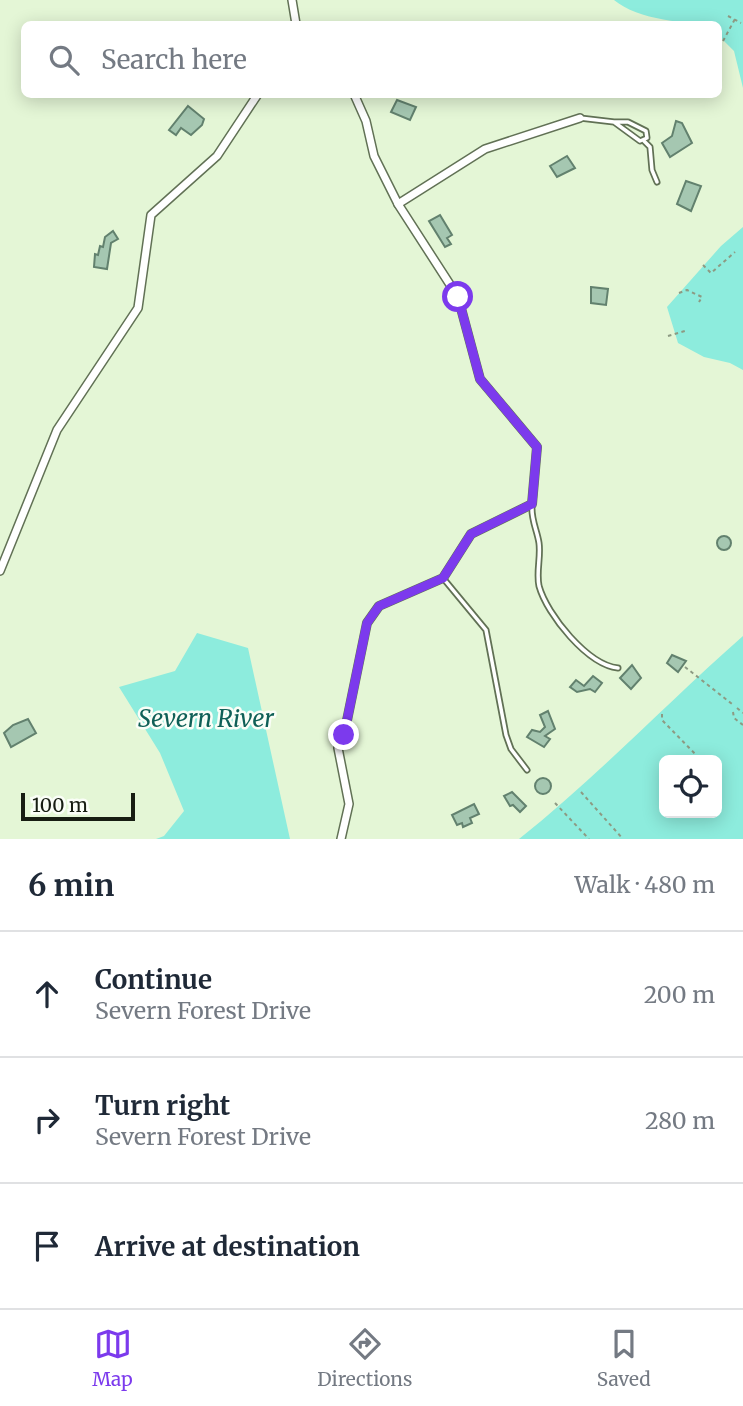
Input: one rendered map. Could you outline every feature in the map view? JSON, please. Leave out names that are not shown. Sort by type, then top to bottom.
[{"type":"street","points":[[292,0],[296,21]]},
{"type":"street","points":[[0,571],[57,430],[138,308],[150,215],[217,156],[255,98]]},
{"type":"street","points":[[341,839],[349,804],[338,748],[344,735],[367,623],[379,606],[443,578],[471,534],[532,504],[537,447],[480,379],[458,297],[398,204],[373,156],[366,121],[356,98]]},
{"type":"street","points":[[398,204],[485,149],[580,118]]},
{"type":"lane","points":[[580,118],[639,125],[648,134],[644,141]]},
{"type":"lane","points":[[614,122],[650,147],[652,170],[657,182]]},
{"type":"lane","points":[[532,504],[531,516],[541,556],[540,587],[569,634],[592,659],[602,665],[618,668]]},
{"type":"lane","points":[[443,578],[486,630],[506,735],[527,770]]},
{"type":"path","points":[[729,16],[741,23]]},
{"type":"path","points":[[723,41],[735,19]]},
{"type":"path","points":[[703,265],[711,273],[735,252]]},
{"type":"path","points":[[679,293],[687,290],[702,297],[699,302]]},
{"type":"path","points":[[668,336],[688,330]]},
{"type":"path","points":[[685,667],[732,704]]},
{"type":"path","points":[[737,708],[743,713]]},
{"type":"path","points":[[733,712],[734,718],[743,725]]},
{"type":"path","points":[[662,714],[662,720],[696,755]]},
{"type":"path","points":[[580,792],[623,839]]},
{"type":"path","points":[[555,803],[589,839]]},
{"type":"water","points":[[614,0],[743,0],[743,88],[734,51],[722,39],[722,21],[673,21],[624,7]]},
{"type":"water","points":[[743,227],[743,370],[730,363],[704,357],[678,343],[667,307],[721,246]]},
{"type":"water","name":"Severn River","points":[[197,633],[248,648],[290,839],[156,839],[164,836],[184,811],[160,753],[119,687],[175,671]]},
{"type":"water","points":[[743,636],[743,839],[519,839],[577,790]]},
{"type":"building","points":[[397,100],[416,107],[410,120],[391,112]]},
{"type":"building","points":[[188,106],[204,119],[202,125],[191,135],[181,128],[176,135],[169,130]]},
{"type":"building","points":[[676,121],[682,123],[692,143],[670,157],[662,143],[672,136]]},
{"type":"building","points":[[567,156],[575,168],[557,177],[550,166]]},
{"type":"building","points":[[686,181],[701,186],[691,211],[677,204]]},
{"type":"building","points":[[440,215],[452,235],[447,238],[451,244],[445,247],[429,221]]},
{"type":"building","points":[[113,231],[118,239],[111,243],[107,269],[94,267],[95,254],[98,255],[105,237]]},
{"type":"building","points":[[591,287],[608,289],[606,305],[591,303]]},
{"type":"building","points":[[721,536],[727,536],[731,543],[727,550],[721,550],[717,546],[717,540]]},
{"type":"building","points":[[672,655],[686,661],[678,672],[667,663]]},
{"type":"building","points":[[632,665],[641,678],[631,689],[620,678]]},
{"type":"building","points":[[593,676],[602,683],[595,692],[590,689],[577,692],[570,687],[576,680],[584,686]]},
{"type":"building","points":[[548,711],[555,729],[545,736],[550,739],[544,747],[527,737],[532,730],[540,732],[545,727],[540,715]]},
{"type":"building","points":[[28,719],[36,733],[11,747],[4,733],[13,725]]},
{"type":"building","points":[[543,778],[551,786],[543,794],[535,786]]},
{"type":"building","points":[[512,792],[526,806],[520,812],[513,805],[510,806],[504,796]]},
{"type":"building","points":[[474,804],[479,814],[470,818],[472,823],[463,827],[462,823],[457,825],[452,815]]},
{"type":"route","points":[[344,735],[367,623],[379,606],[443,578],[471,534],[532,504],[537,447],[480,379],[458,297]]}]
